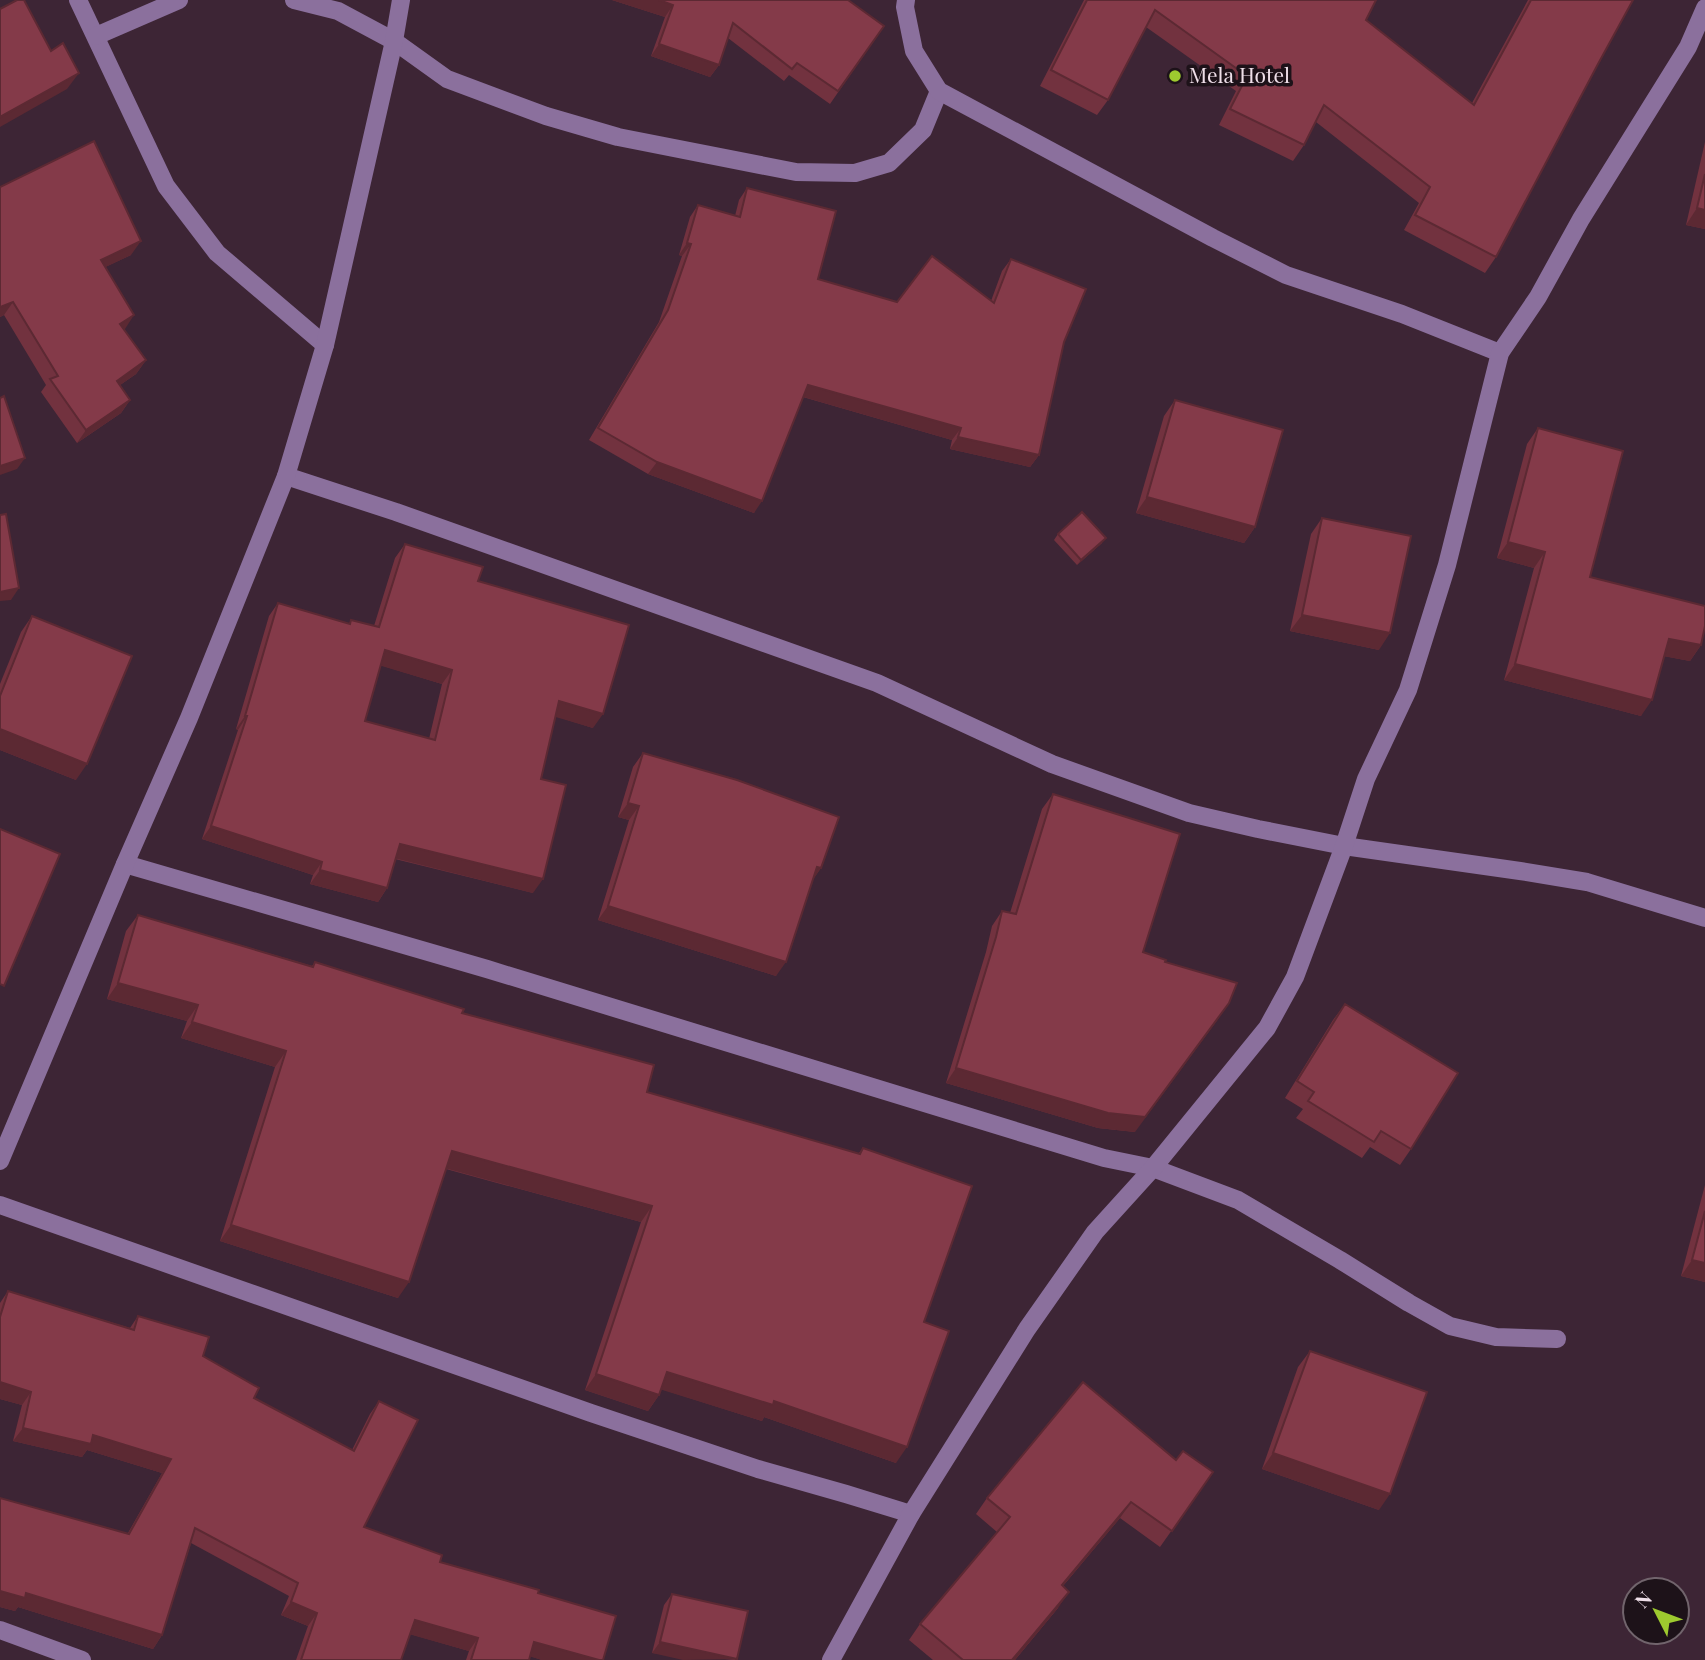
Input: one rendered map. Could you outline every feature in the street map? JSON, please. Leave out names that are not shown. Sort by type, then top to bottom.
[{"type":"street","points":[[78,0],[166,186],[217,253],[326,345]]},
{"type":"street","points":[[96,36],[179,0]]},
{"type":"street","points":[[294,0],[338,12],[394,41],[447,79],[546,116],[618,137],[796,172],[855,173],[889,163],[923,130],[939,91]]},
{"type":"street","points":[[0,1161],[189,718],[286,476],[326,345],[401,0]]},
{"type":"street","points":[[906,0],[914,51],[939,91],[1286,275],[1402,314],[1500,353]]},
{"type":"street","points":[[831,1660],[911,1514],[1027,1329],[1095,1231],[1153,1168],[1267,1028],[1295,977],[1366,779],[1408,690],[1447,565],[1500,353],[1538,297],[1581,219],[1688,47],[1705,8]]},
{"type":"street","points":[[286,476],[421,521],[877,683],[1052,764],[1189,813],[1344,846],[1587,882],[1705,918]]},
{"type":"street","points":[[125,864],[500,973],[1104,1158],[1153,1168],[1238,1200],[1450,1325],[1496,1336],[1557,1339]]},
{"type":"street","points":[[0,1205],[591,1413],[758,1469],[911,1514]]},
{"type":"street","points":[[0,1630],[82,1660]]},
{"type":"building","points":[[17,0],[24,0],[51,51],[63,43],[79,73],[0,117],[0,9]]},
{"type":"building","points":[[659,0],[848,0],[884,26],[838,91],[797,63],[792,69],[733,23],[719,65],[659,44],[673,5]]},
{"type":"building","points":[[1087,0],[1376,0],[1366,20],[1474,105],[1531,0],[1633,0],[1496,257],[1415,215],[1430,187],[1324,105],[1304,145],[1230,109],[1247,76],[1155,10],[1108,100],[1051,70]]},
{"type":"building","points":[[94,141],[141,241],[101,260],[134,315],[120,324],[146,360],[117,381],[130,400],[86,430],[50,379],[58,376],[13,302],[0,307],[0,187]]},
{"type":"building","points":[[1705,174],[1705,210],[1697,208]]},
{"type":"building","points":[[747,188],[836,211],[818,279],[897,302],[932,256],[994,303],[1011,259],[1086,289],[1064,342],[1039,455],[958,437],[961,428],[808,385],[762,501],[657,462],[598,428],[668,310],[691,244],[687,243],[698,205],[740,217]]},
{"type":"building","points":[[4,396],[25,458],[0,466],[0,398]]},
{"type":"building","points":[[1175,400],[1283,430],[1255,527],[1147,497]]},
{"type":"building","points":[[1538,428],[1623,451],[1590,577],[1705,606],[1701,645],[1669,639],[1652,700],[1515,664],[1545,552],[1508,542]]},
{"type":"building","points":[[1082,512],[1106,538],[1081,560],[1058,534]]},
{"type":"building","points":[[6,514],[19,588],[0,592],[0,515]]},
{"type":"building","points":[[1322,518],[1411,536],[1390,633],[1302,615]]},
{"type":"building","points":[[405,544],[483,567],[478,581],[629,625],[603,714],[559,701],[541,779],[566,785],[543,879],[400,844],[387,888],[320,870],[322,862],[211,826],[247,716],[278,603],[350,624],[351,620],[379,627]],"holes":[[[385,650],[452,670],[435,740],[365,721]]]},
{"type":"building","points":[[32,616],[132,656],[87,764],[0,729],[0,696]]},
{"type":"building","points":[[643,753],[737,780],[839,817],[821,868],[817,867],[786,962],[608,906],[639,806],[628,803]]},
{"type":"building","points":[[1053,794],[1180,834],[1143,952],[1166,960],[1165,962],[1237,983],[1229,1003],[1145,1117],[1108,1113],[956,1068],[1002,911],[1016,914]]},
{"type":"building","points":[[0,829],[60,854],[4,986],[0,984]]},
{"type":"building","points":[[138,915],[313,967],[315,962],[464,1009],[462,1013],[654,1065],[647,1092],[860,1154],[863,1148],[972,1186],[924,1322],[949,1331],[907,1447],[774,1401],[773,1405],[667,1372],[659,1395],[596,1374],[652,1206],[452,1151],[409,1282],[231,1225],[286,1051],[192,1022],[198,1005],[118,983]]},
{"type":"building","points":[[1345,1004],[1458,1073],[1411,1149],[1381,1131],[1374,1142],[1308,1101],[1314,1092],[1297,1081]]},
{"type":"building","points":[[1705,1211],[1705,1263],[1692,1260]]},
{"type":"building","points":[[8,1291],[134,1330],[138,1316],[209,1337],[203,1356],[259,1388],[254,1398],[354,1451],[379,1401],[418,1420],[364,1527],[442,1555],[440,1562],[539,1590],[538,1593],[616,1616],[603,1660],[534,1642],[529,1660],[471,1660],[478,1638],[415,1620],[401,1660],[301,1660],[317,1613],[291,1602],[298,1583],[195,1528],[162,1635],[26,1593],[25,1598],[0,1591],[0,1498],[129,1534],[171,1459],[93,1435],[91,1444],[23,1428],[31,1392],[0,1382],[0,1317]]},
{"type":"building","points":[[1310,1351],[1427,1392],[1390,1494],[1273,1453]]},
{"type":"building","points":[[1083,1382],[1176,1460],[1183,1451],[1213,1472],[1172,1531],[1131,1502],[1062,1585],[1069,1592],[1012,1660],[963,1660],[920,1624],[1010,1517],[987,1498]]},
{"type":"building","points":[[672,1594],[748,1611],[737,1659],[660,1642]]},
{"type":"place","name":"Mela Hotel","points":[[1175,76]]}]
